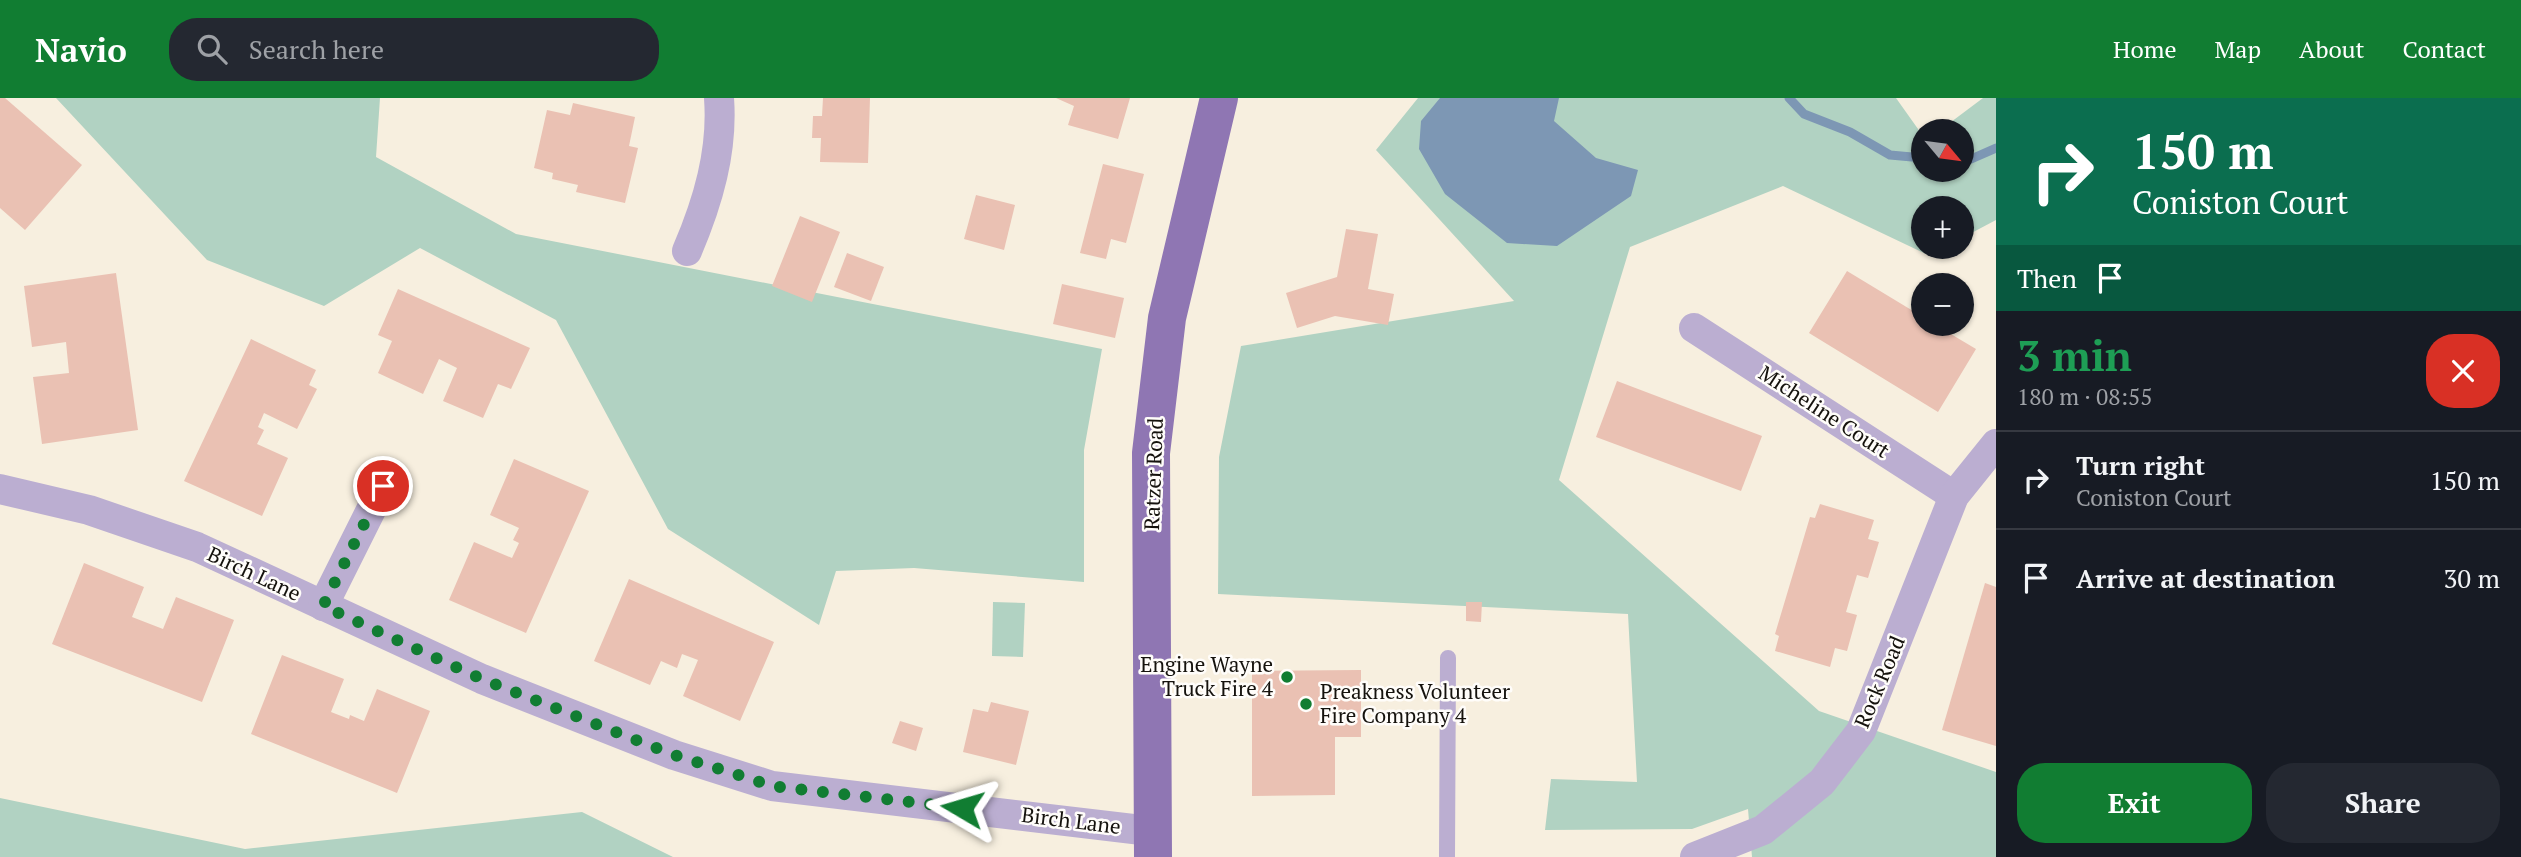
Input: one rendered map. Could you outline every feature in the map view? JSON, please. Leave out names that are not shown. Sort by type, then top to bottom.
[{"type":"main road","name":"Ratzer Road","points":[[1151,844],[1151,453],[1167,318],[1219,98]]},
{"type":"street","points":[[687,251],[700,222],[719,148],[719,98]]},
{"type":"street","name":"Micheline Court","points":[[1694,328],[1954,496]]},
{"type":"street","name":"Rock Road","points":[[1711,854],[1763,830],[1812,790],[1861,731],[1954,496],[1996,444]]},
{"type":"street","points":[[323,606],[383,486]]},
{"type":"street","name":"Birch Lane","points":[[0,489],[89,510],[197,547],[482,679],[674,755],[772,786],[1151,844]]},
{"type":"lane","points":[[1447,857],[1448,658]]},
{"type":"green space","points":[[56,98],[380,98],[376,157],[516,234],[1102,349],[1084,450],[1084,582],[914,568],[836,571],[819,625],[668,529],[556,320],[420,248],[324,306],[207,260]]},
{"type":"green space","points":[[1418,98],[1896,98],[1911,119],[1911,182],[1974,182],[1974,119],[1955,119],[1983,98],[1996,98],[1996,220],[1974,232],[1974,196],[1911,196],[1911,247],[1783,186],[1630,247],[1559,480],[1819,711],[1996,772],[1996,857],[1752,857],[1748,809],[1692,829],[1545,830],[1551,779],[1637,782],[1628,614],[1218,594],[1219,457],[1241,346],[1514,301],[1376,150]]},
{"type":"green space","points":[[993,602],[1025,603],[1023,657],[992,656]]},
{"type":"green space","points":[[0,798],[245,849],[582,812],[673,857],[0,857]]},
{"type":"water","points":[[1440,98],[1559,98],[1554,121],[1596,158],[1638,170],[1631,196],[1557,246],[1507,243],[1445,194],[1419,149],[1421,121]]},
{"type":"building","points":[[0,98],[5,98],[82,165],[25,230],[0,208]]},
{"type":"building","points":[[823,98],[870,98],[868,163],[820,162],[821,138],[812,138],[813,116],[822,116]]},
{"type":"building","points":[[1056,98],[1130,98],[1118,139],[1068,125],[1074,106]]},
{"type":"building","points":[[573,103],[635,117],[629,146],[638,148],[625,203],[576,192],[578,185],[552,179],[553,173],[534,168],[547,110],[570,115]]},
{"type":"building","points":[[1103,164],[1144,174],[1126,243],[1111,239],[1106,259],[1080,253]]},
{"type":"building","points":[[976,195],[1015,205],[1004,250],[964,239]]},
{"type":"building","points":[[800,216],[840,232],[812,302],[772,286]]},
{"type":"building","points":[[1346,229],[1378,234],[1368,289],[1394,294],[1388,325],[1335,316],[1297,328],[1286,293],[1337,277]]},
{"type":"building","points":[[847,253],[884,267],[871,301],[834,287]]},
{"type":"building","points":[[1847,271],[1911,310],[1911,336],[1954,336],[1976,349],[1938,412],[1809,333]]},
{"type":"building","points":[[116,273],[138,430],[42,444],[33,377],[69,373],[66,342],[32,347],[24,286]]},
{"type":"building","points":[[1062,284],[1124,298],[1115,338],[1053,324]]},
{"type":"building","points":[[398,289],[530,348],[511,389],[498,384],[483,418],[443,401],[457,368],[439,359],[423,394],[378,373],[392,341],[378,335]]},
{"type":"building","points":[[251,339],[316,370],[309,385],[317,389],[297,429],[264,413],[258,427],[264,430],[257,444],[288,458],[262,516],[184,481]]},
{"type":"building","points":[[1617,381],[1762,436],[1741,491],[1596,437]]},
{"type":"building","points":[[514,459],[589,491],[526,633],[449,600],[474,542],[512,558],[519,543],[513,540],[519,528],[490,515]]},
{"type":"building","points":[[1820,504],[1874,520],[1868,539],[1879,542],[1868,578],[1857,575],[1846,612],[1857,615],[1847,651],[1835,648],[1830,667],[1775,651],[1779,636],[1775,634],[1810,517],[1815,518]]},
{"type":"building","points":[[84,563],[144,587],[132,617],[163,629],[176,597],[234,620],[202,702],[52,644]]},
{"type":"building","points":[[629,579],[774,642],[740,721],[683,696],[698,660],[682,654],[677,668],[661,661],[650,685],[594,661]]},
{"type":"building","points":[[1985,583],[1996,587],[1996,746],[1942,730]]},
{"type":"building","points":[[1466,602],[1482,602],[1481,622],[1466,621]]},
{"type":"building","points":[[282,655],[344,679],[331,712],[349,719],[350,715],[364,721],[377,689],[430,711],[397,793],[251,734]]},
{"type":"building","name":"Preakness Volunteer Fire Company 4","points":[[1361,670],[1361,737],[1335,737],[1335,795],[1252,796],[1252,671]]},
{"type":"building","points":[[991,702],[1029,711],[1016,765],[963,752],[973,709],[988,712]]},
{"type":"building","points":[[900,721],[923,728],[916,751],[892,743]]},
{"type":"waterway","points":[[1789,98],[1804,114],[1850,132],[1890,155],[1911,157]]},
{"type":"waterway","points":[[1974,158],[1996,148]]},
{"type":"place","name":"Engine Wayne Truck Fire 4","points":[[1287,677]]},
{"type":"place","name":"Preakness Volunteer Fire Company 4","points":[[1306,704]]},
{"type":"route","points":[[383,486],[323,606],[482,679],[674,755],[772,786],[962,808]]}]
